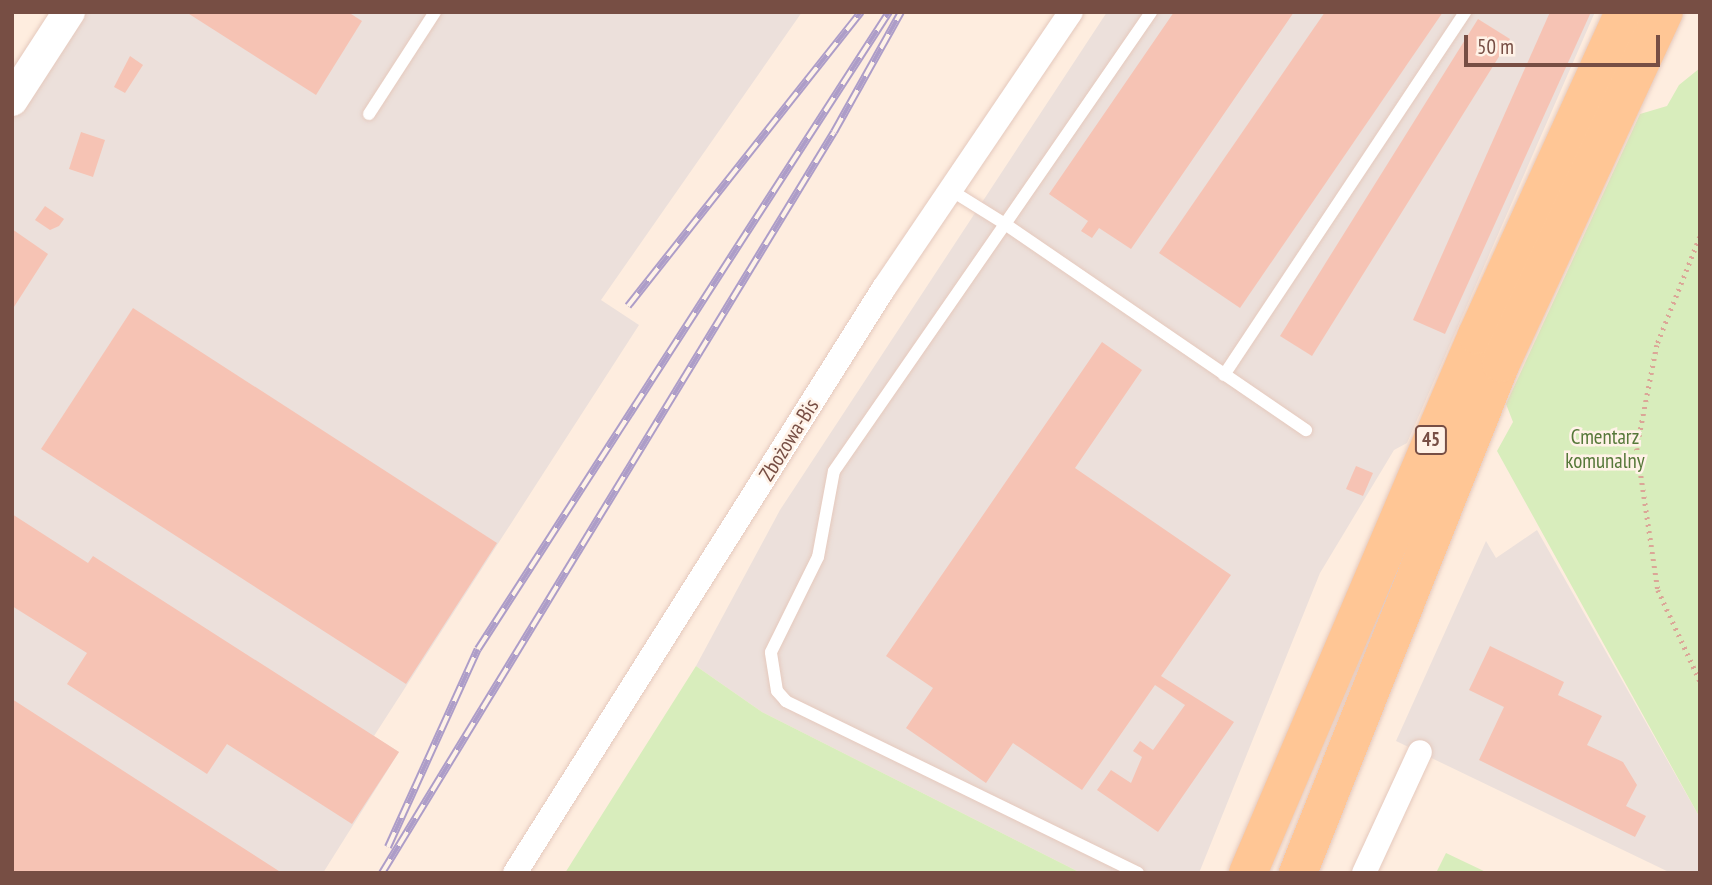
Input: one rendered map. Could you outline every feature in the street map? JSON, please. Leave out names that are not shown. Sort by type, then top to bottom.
[{"type":"main road","name":"45","points":[[1248,873],[1461,371],[1624,12]]},
{"type":"main road","name":"45","points":[[1298,873],[1496,375],[1664,12]]},
{"type":"street","points":[[12,100],[69,12]]},
{"type":"street","name":"Zbożowa-Bis","points":[[515,873],[952,191],[1070,12]]},
{"type":"street","points":[[1364,873],[1420,752]]},
{"type":"lane","points":[[369,114],[435,12]]},
{"type":"lane","points":[[1138,873],[786,701],[773,674],[779,630],[818,556],[834,471],[1151,12]]},
{"type":"lane","points":[[1224,375],[1465,12]]},
{"type":"lane","points":[[952,191],[1005,224],[1306,430]]},
{"type":"path","points":[[1700,237],[1657,345],[1637,448],[1658,590],[1700,681]]},
{"type":"shaded area","points":[[69,12],[802,12],[601,300],[639,325],[374,736],[399,752],[323,873],[12,873],[12,100]]},
{"type":"shaded area","points":[[1107,12],[1595,12],[1407,443],[1394,450],[1320,573],[1199,873],[1081,873],[762,712],[696,666],[780,510]]},
{"type":"shaded area","points":[[1537,530],[1700,818],[1700,873],[1671,873],[1396,741],[1486,541],[1496,558]]},
{"type":"green space","name":"Cmentarz komunalny","points":[[1700,68],[1700,818],[1497,451],[1513,422],[1506,404],[1640,114],[1667,106],[1679,85]]},
{"type":"green space","points":[[696,666],[762,712],[1081,873],[565,873]]},
{"type":"green space","points":[[1446,853],[1488,873],[1436,873]]},
{"type":"building","points":[[186,12],[348,12],[362,21],[316,95]]},
{"type":"building","points":[[1174,12],[1294,12],[1131,249],[1099,228],[1092,238],[1081,231],[1088,221],[1049,194]]},
{"type":"building","points":[[1325,12],[1443,12],[1240,308],[1159,253]]},
{"type":"building","points":[[1550,12],[1591,12],[1445,334],[1413,320]]},
{"type":"building","points":[[1478,19],[1510,39],[1312,356],[1280,336]]},
{"type":"building","points":[[130,56],[143,65],[125,93],[114,87]]},
{"type":"building","points":[[81,132],[105,140],[93,177],[69,169]]},
{"type":"building","points":[[45,206],[64,219],[59,226],[50,230],[35,220]]},
{"type":"building","points":[[12,229],[48,254],[12,310]]},
{"type":"building","points":[[133,308],[497,543],[406,684],[41,449]]},
{"type":"building","points":[[1102,342],[1142,370],[1075,468],[1231,575],[1161,676],[1234,722],[1158,832],[1097,790],[1111,770],[1131,783],[1142,757],[1133,751],[1140,741],[1153,750],[1185,705],[1155,685],[1082,790],[1013,743],[986,783],[906,728],[933,688],[886,656]]},
{"type":"building","points":[[1356,466],[1373,473],[1363,496],[1346,489]]},
{"type":"building","points":[[12,514],[88,563],[93,556],[399,752],[352,824],[227,744],[207,774],[67,684],[87,653],[12,606]]},
{"type":"building","points":[[1490,646],[1564,682],[1558,695],[1602,716],[1587,745],[1623,762],[1637,785],[1626,806],[1646,816],[1635,837],[1479,760],[1504,707],[1469,690]]},
{"type":"building","points":[[12,699],[170,801],[282,873],[12,873]]},
{"type":"railway","points":[[628,306],[861,12]]},
{"type":"railway","points":[[388,847],[478,649],[889,12]]},
{"type":"railway","points":[[382,873],[834,132],[901,12]]}]
